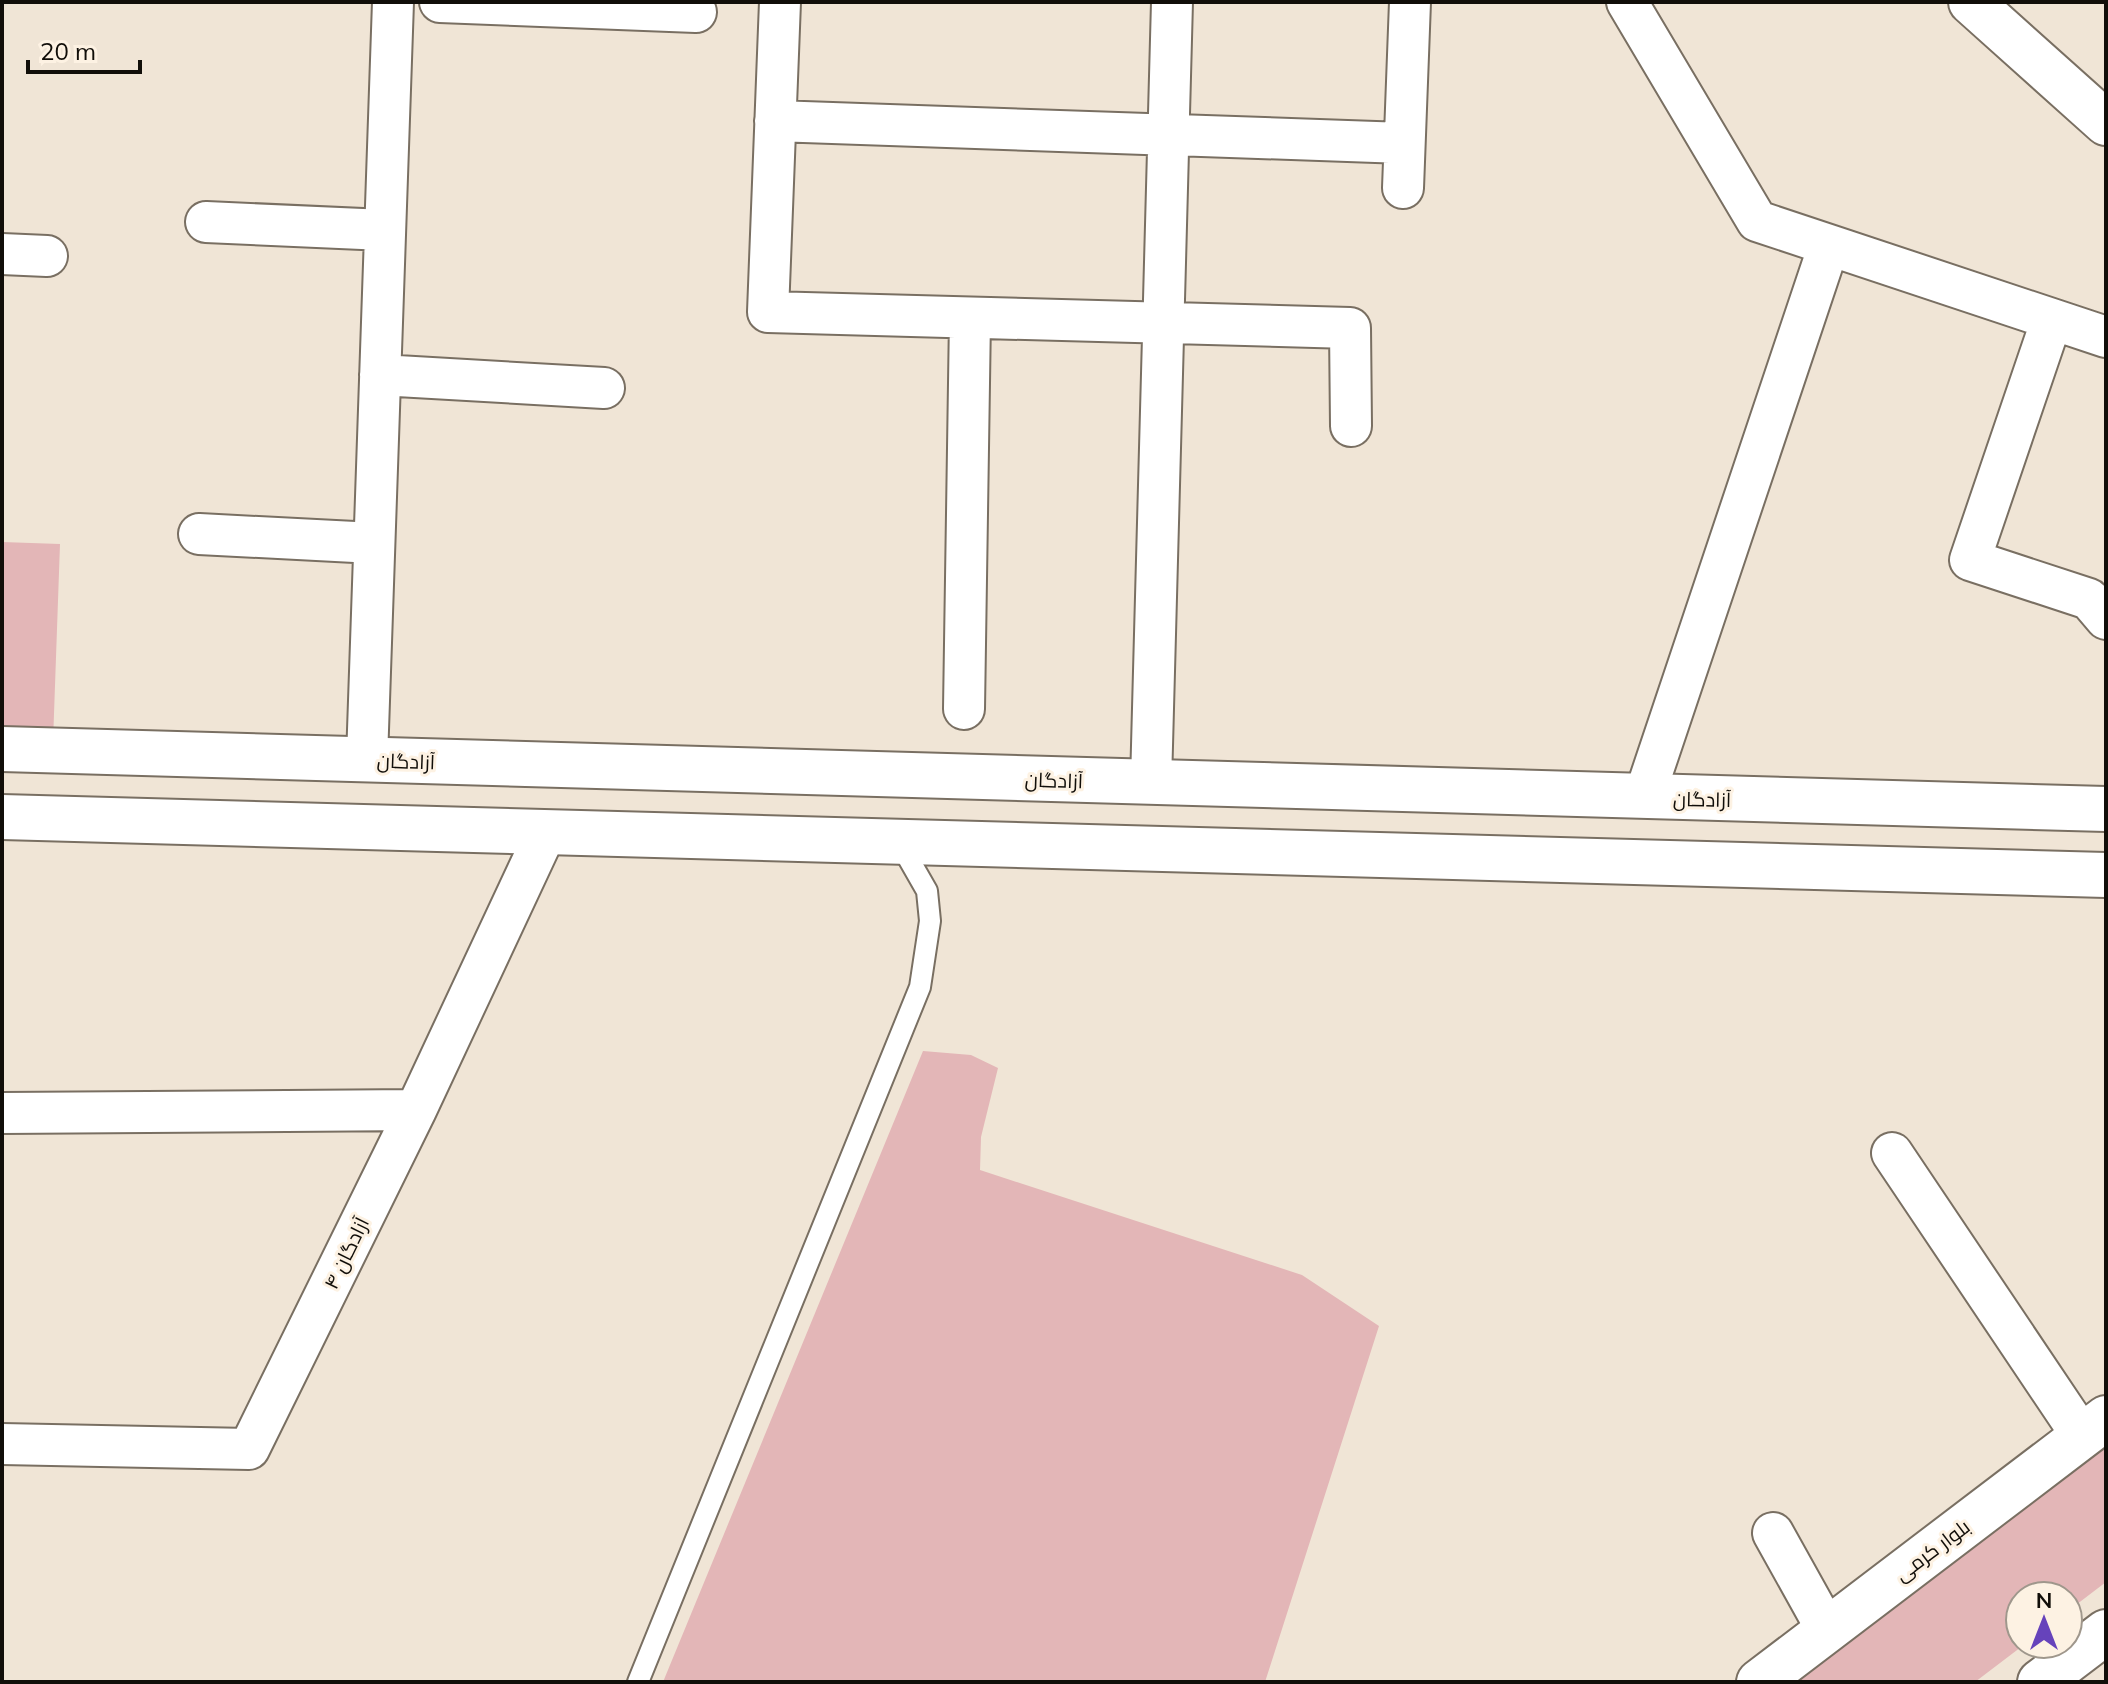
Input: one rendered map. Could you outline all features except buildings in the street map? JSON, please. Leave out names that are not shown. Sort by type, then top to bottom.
[{"type":"main road","points":[[1971,2],[2106,123]]},
{"type":"main road","points":[[2013,2],[2106,84]]},
{"type":"main road","name":"آزادگان","points":[[2,749],[2106,809]]},
{"type":"main road","points":[[720,837],[722,770]]},
{"type":"main road","points":[[2,817],[2106,875]]},
{"type":"main road","name":"بلوار کرمی","points":[[1759,1682],[2094,1427]]},
{"type":"main road","points":[[2040,1682],[2106,1632]]},
{"type":"street","points":[[367,759],[393,2]]},
{"type":"street","points":[[440,2],[696,12]]},
{"type":"street","points":[[780,2],[768,312],[1350,328],[1351,426]]},
{"type":"street","points":[[1151,783],[1172,2]]},
{"type":"street","points":[[1403,188],[1410,2]]},
{"type":"street","points":[[1627,2],[1757,221],[2106,337]]},
{"type":"street","points":[[775,121],[1404,143]]},
{"type":"street","points":[[206,222],[385,230]]},
{"type":"street","points":[[1644,797],[1829,245]]},
{"type":"street","points":[[2,254],[47,256]]},
{"type":"street","points":[[964,709],[970,318]]},
{"type":"street","points":[[2052,319],[1970,560],[2089,599],[2106,619]]},
{"type":"street","points":[[380,375],[604,388]]},
{"type":"street","points":[[199,534],[374,543]]},
{"type":"street","name":"آزادگان ۴","points":[[2,1444],[249,1449],[416,1110],[546,832]]},
{"type":"street","points":[[2,1113],[416,1110]]},
{"type":"street","points":[[1892,1153],[2094,1427]]},
{"type":"street","points":[[1773,1533],[1827,1630]]},
{"type":"lane","points":[[638,1682],[920,987],[930,921],[927,891],[899,842]]},
{"type":"shaded area","points":[[2,542],[60,544],[53,742],[2,740]]},
{"type":"shaded area","points":[[923,1051],[971,1055],[998,1068],[981,1137],[980,1170],[1302,1275],[1379,1326],[1265,1682],[663,1682]]},
{"type":"shaded area","points":[[2106,1445],[2106,1582],[2084,1599],[2084,1580],[2004,1580],[2004,1660],[1975,1682],[1796,1682]]}]
